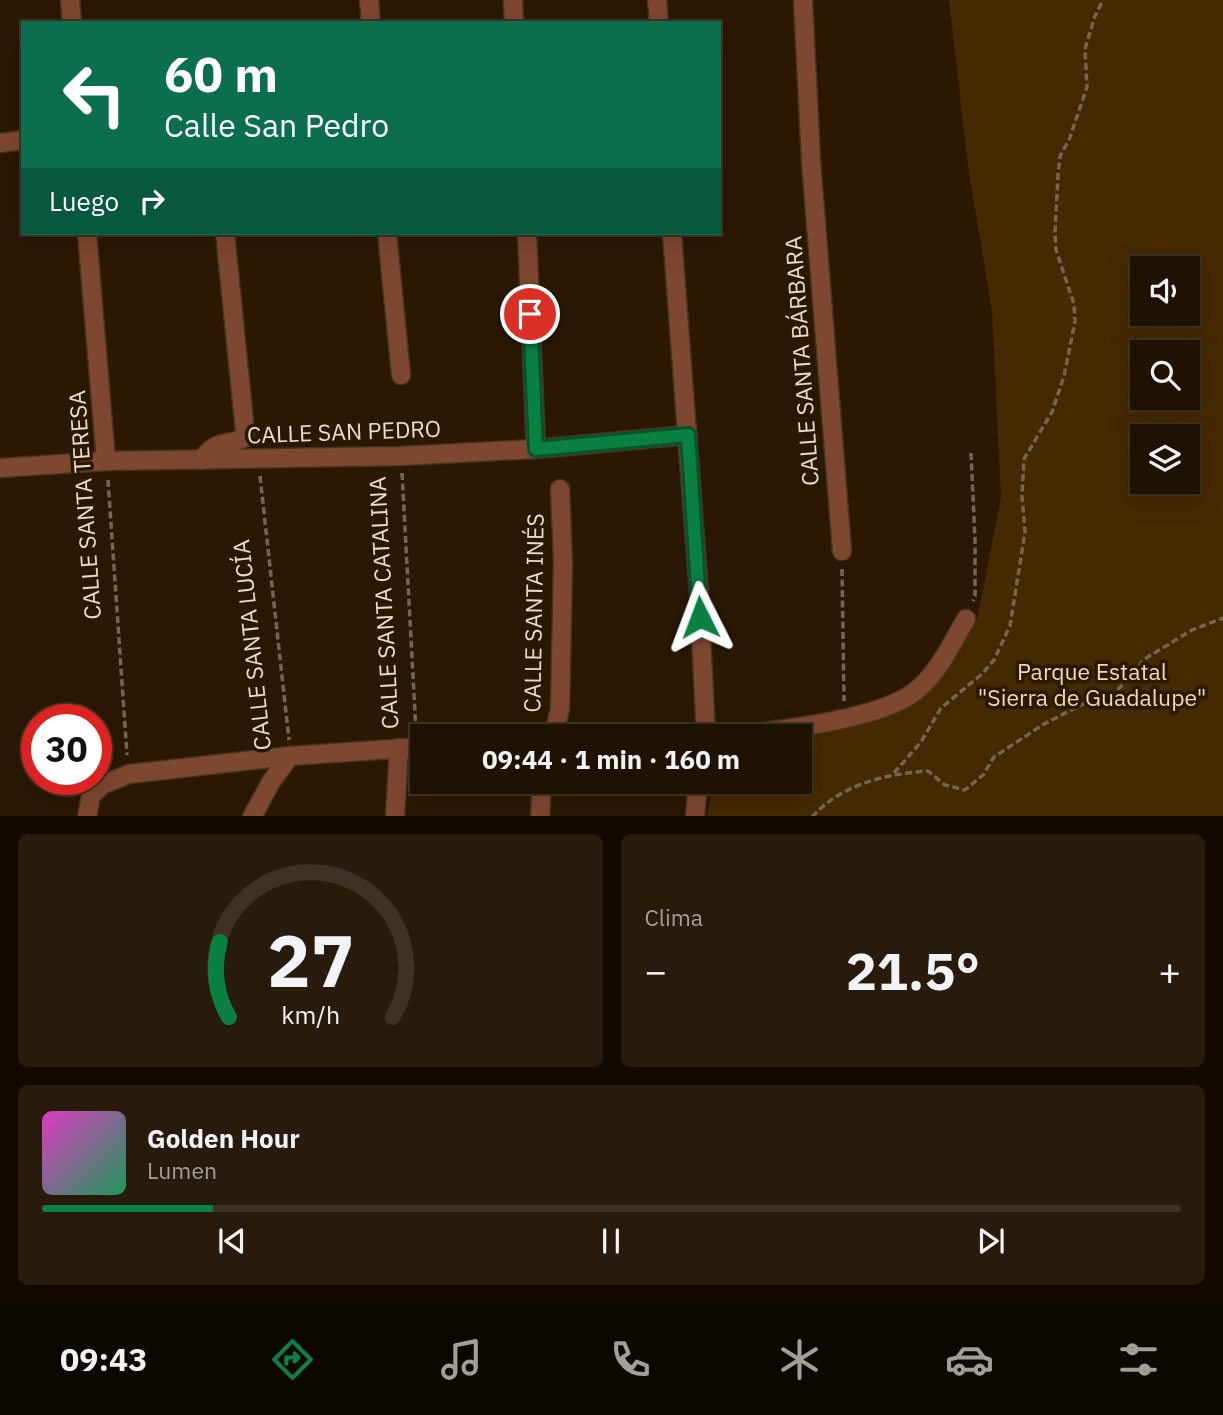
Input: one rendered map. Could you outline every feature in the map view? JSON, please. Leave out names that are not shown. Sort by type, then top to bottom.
[{"type":"street","points":[[70,0],[72,21]]},
{"type":"street","points":[[369,0],[370,21]]},
{"type":"street","points":[[513,0],[514,21]]},
{"type":"street","points":[[657,0],[659,21]]},
{"type":"street","name":"CALLE SANTA BÁRBARA","points":[[803,0],[811,161],[842,551]]},
{"type":"street","points":[[0,143],[21,140]]},
{"type":"street","name":"CALLE SANTA TERESA","points":[[88,235],[106,461]]},
{"type":"street","points":[[202,460],[209,449],[217,444],[244,438],[245,431],[225,235]]},
{"type":"street","points":[[387,235],[401,375]]},
{"type":"street","points":[[527,235],[536,449]]},
{"type":"street","points":[[672,235],[688,435],[705,724]]},
{"type":"street","name":"CALLE SAN PEDRO","points":[[0,468],[106,461],[401,456],[536,449],[688,435]]},
{"type":"street","name":"CALLE SANTA INÉS","points":[[557,724],[561,709],[563,562],[560,489]]},
{"type":"street","points":[[808,724],[871,713],[915,692],[940,663],[966,619]]},
{"type":"street","points":[[87,816],[90,796],[102,785],[129,774],[290,756],[410,747]]},
{"type":"street","name":"CALLE SANTA CATALINA","points":[[395,816],[410,755]]},
{"type":"street","name":"CALLE SANTA LUCÍA","points":[[253,816],[271,782],[290,756]]},
{"type":"street","points":[[540,816],[541,794]]},
{"type":"street","points":[[695,816],[697,794]]},
{"type":"path","points":[[894,774],[921,742],[940,708],[982,674],[994,660],[1010,626],[1026,532],[1022,496],[1024,459],[1052,412],[1064,376],[1075,322],[1074,304],[1056,241],[1060,156],[1069,140],[1087,87],[1086,49],[1094,16],[1103,0]]},
{"type":"path","points":[[966,619],[975,596],[971,453]]},
{"type":"path","name":"CALLE SANTA CATALINA","points":[[401,456],[411,724]]},
{"type":"path","name":"CALLE SANTA LUCÍA","points":[[258,459],[290,756]]},
{"type":"path","name":"CALLE SANTA TERESA","points":[[106,461],[129,774]]},
{"type":"path","points":[[842,551],[844,718]]},
{"type":"path","points":[[813,816],[858,784],[894,774],[928,771],[945,785],[965,790],[983,775],[994,757],[1044,724],[1085,703],[1109,697],[1133,676],[1143,660],[1192,630],[1223,618]]},
{"type":"green space","name":"Parque Estatal \"Sierra de Guadalupe\"","points":[[949,0],[1223,0],[1223,816],[707,816],[712,794],[812,794],[812,730],[903,706],[977,620],[1001,497],[992,311],[968,167]]},
{"type":"route","points":[[530,314],[536,449],[688,435],[700,617]]}]
